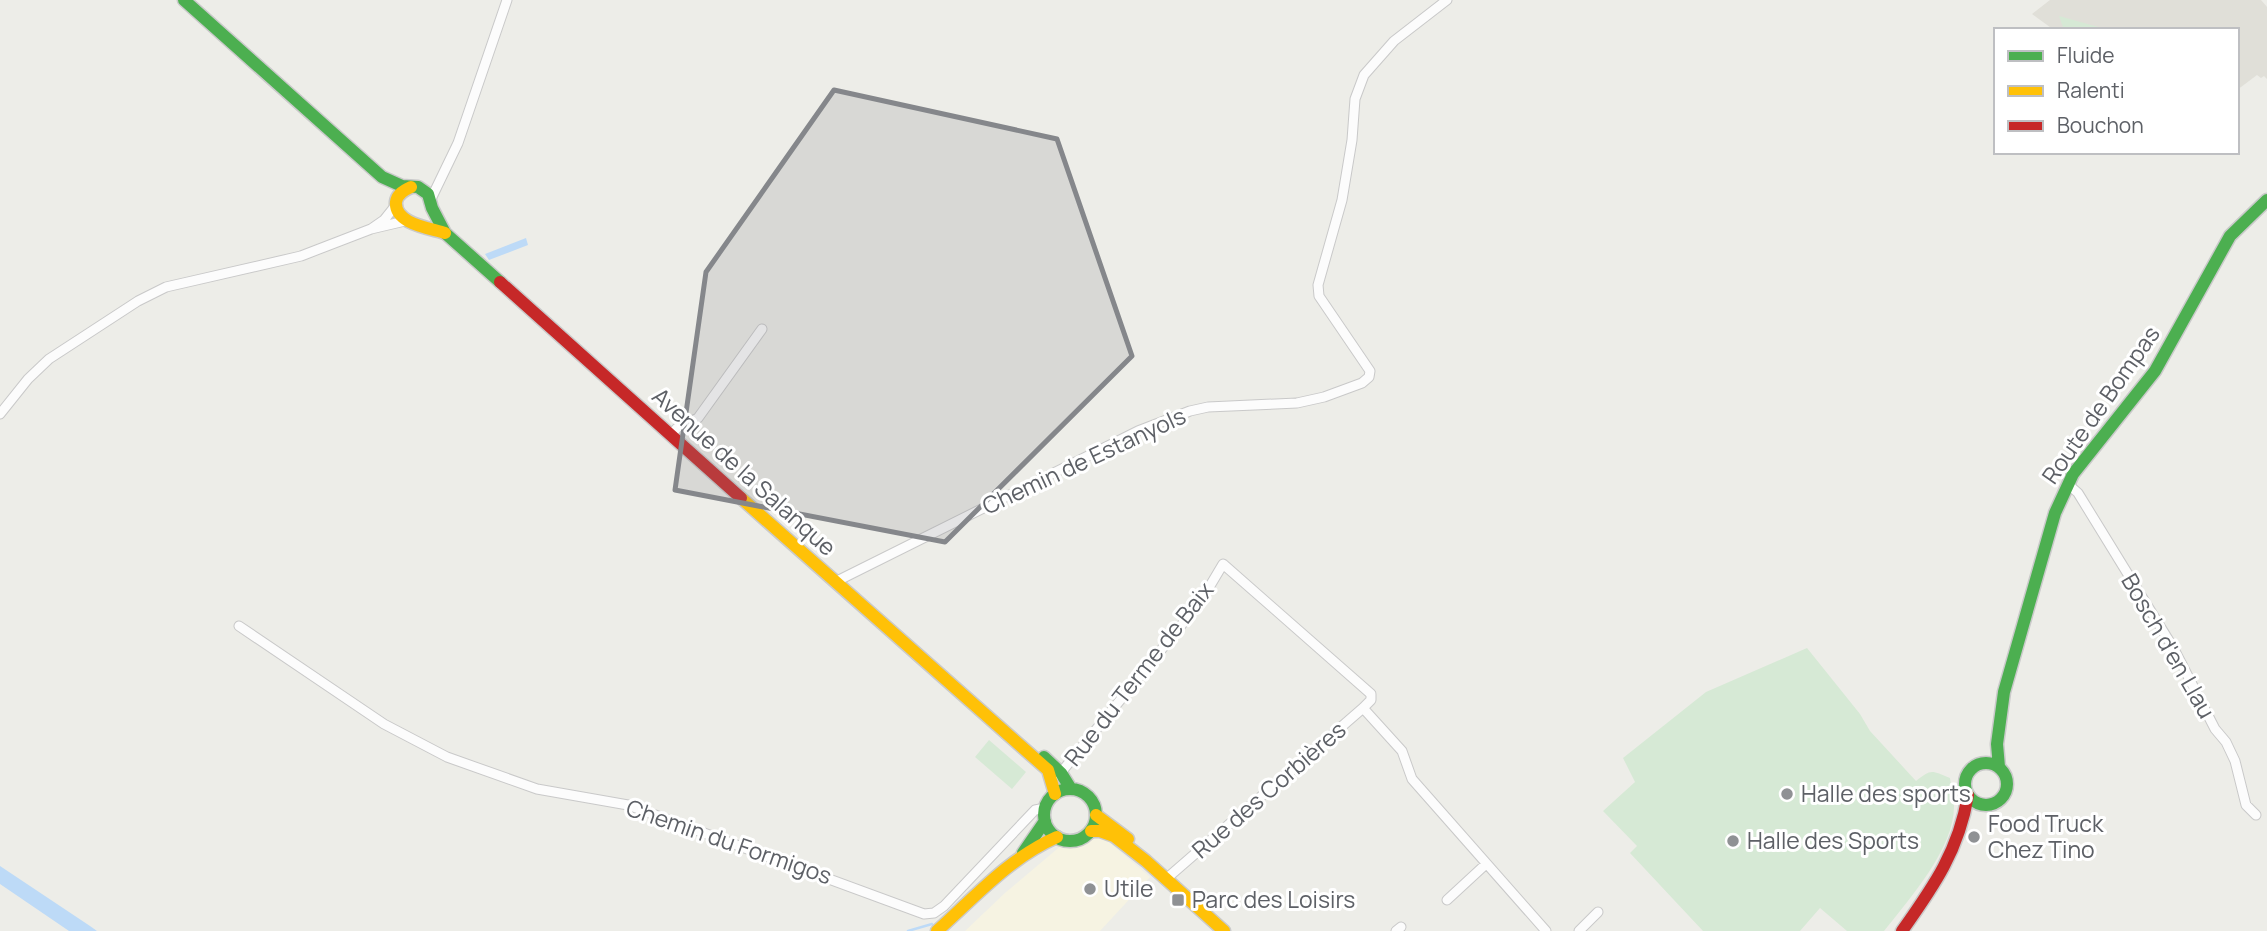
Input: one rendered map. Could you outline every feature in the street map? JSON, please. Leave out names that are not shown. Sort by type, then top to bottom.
[{"type":"main road","points":[[184,0],[382,177],[428,194],[445,233]]},
{"type":"main road","points":[[382,177],[397,211],[411,222],[445,233]]},
{"type":"main road","points":[[396,204],[401,193],[414,187]]},
{"type":"main road","name":"Route de Bompas","points":[[1992,765],[2004,692],[2055,513],[2067,484],[2090,451],[2155,371],[2230,236],[2267,200]]},
{"type":"main road","points":[[411,222],[427,218],[431,203]]},
{"type":"main road","name":"Route de Bompas","points":[[2216,260],[2267,209]]},
{"type":"main road","name":"Avenue de la Salanque","points":[[445,233],[835,582],[1016,740],[1038,752],[1056,783]]},
{"type":"main road","points":[[1902,931],[1947,866],[1966,817],[1968,795],[1965,787],[1970,770],[1992,765],[2007,781],[2004,796],[1990,805],[1980,804],[1968,795]]},
{"type":"main road","points":[[1020,857],[1045,815],[1056,783],[1086,794],[1092,800],[1097,815],[1121,831],[1146,861]]},
{"type":"main road","points":[[1966,817],[1980,804]]},
{"type":"main road","points":[[1045,815],[1052,833],[1073,841],[1091,831],[1097,815]]},
{"type":"main road","points":[[1091,831],[1114,836],[1224,931]]},
{"type":"main road","points":[[937,931],[1020,857],[1057,837]]},
{"type":"street","points":[[431,203],[458,143],[506,0]]},
{"type":"street","name":"Chemin de Estanyols","points":[[835,582],[1092,453],[1190,411],[1208,407],[1297,403],[1324,397],[1362,383],[1369,377],[1370,371],[1319,296],[1318,285],[1342,200],[1352,140],[1355,99],[1364,75],[1394,41],[1447,0]]},
{"type":"street","points":[[414,187],[431,184],[442,175]]},
{"type":"street","points":[[371,229],[384,220],[396,204]]},
{"type":"street","points":[[0,414],[49,359],[166,287],[301,256],[371,229],[411,222]]},
{"type":"street","points":[[671,435],[677,428],[698,418],[762,329]]},
{"type":"street","name":"Bosch d'en Llau","points":[[2067,484],[2078,493],[2174,649],[2215,729],[2226,742],[2235,761],[2246,806],[2256,815]]},
{"type":"street","name":"Rue du Terme de Baix","points":[[1056,783],[1201,601],[1223,564],[1371,694],[1371,699]]},
{"type":"street","name":"Chemin du Formigos","points":[[239,626],[384,724],[447,757],[537,789],[628,804],[924,914],[934,913],[944,906],[1035,810],[1045,815]]},
{"type":"street","name":"Rue des Corbières","points":[[1166,879],[1371,699]]},
{"type":"street","points":[[1363,708],[1402,751],[1412,779],[1546,931]]},
{"type":"street","points":[[1447,901],[1486,864]]},
{"type":"street","points":[[1578,931],[1598,912]]},
{"type":"highlighted area","points":[[834,90],[1057,139],[1132,356],[945,542],[675,490],[706,272]]},
{"type":"shaded area","points":[[2050,0],[2261,0],[2267,7],[2267,79],[2257,75],[2239,88],[2239,28],[2051,28],[2032,14]]},
{"type":"shaded area","points":[[1103,837],[1150,877],[1100,931],[965,931],[1063,844]]},
{"type":"green space","points":[[2059,16],[2102,28],[2063,28]]},
{"type":"green space","name":"Halle des sports","points":[[1807,648],[1860,714],[1870,731],[1916,781],[1931,772],[1950,778],[1954,805],[1947,838],[1929,872],[1884,931],[1847,931],[1820,908],[1800,931],[1703,931],[1630,853],[1637,846],[1603,811],[1635,782],[1623,758],[1706,692]]},
{"type":"green space","points":[[989,740],[1026,772],[1012,789],[975,757]]},
{"type":"water","points":[[526,238],[528,245],[489,260],[485,254]]},
{"type":"water","points":[[0,866],[97,931],[69,931],[0,884]]},
{"type":"waterway","points":[[908,931],[932,924]]},
{"type":"traffic: fast","points":[[184,0],[382,177],[402,186],[418,187],[428,194],[445,233],[500,282]]},
{"type":"traffic: fast","points":[[1999,767],[1997,744],[2004,692],[2055,513],[2073,474],[2155,371],[2230,236],[2267,200]]},
{"type":"traffic: fast","points":[[1044,757],[1061,773],[1071,789]]},
{"type":"traffic: fast","points":[[1986,763],[2001,769],[2007,784],[2001,799],[1986,805],[1971,799],[1965,784],[1971,769],[1986,763]]},
{"type":"traffic: fast","points":[[1070,789],[1080,791],[1088,797],[1094,805],[1096,815],[1094,825],[1088,833],[1080,839],[1070,841],[1060,839],[1052,833],[1046,825],[1044,815],[1046,805],[1052,797],[1060,791],[1070,789]]},
{"type":"traffic: fast","points":[[1023,853],[1045,821]]},
{"type":"traffic: slow","points":[[411,187],[397,199],[397,209],[401,215],[414,224],[445,233]]},
{"type":"traffic: slow","points":[[741,498],[1048,770],[1055,794]]},
{"type":"traffic: slow","points":[[1096,815],[1128,839]]},
{"type":"traffic: slow","points":[[1091,831],[1114,836],[1224,931]]},
{"type":"traffic: slow","points":[[937,931],[1008,867],[1057,837]]},
{"type":"traffic: jam","points":[[500,282],[741,498]]},
{"type":"traffic: jam","points":[[1902,931],[1944,867],[1958,833],[1968,795]]},
{"type":"place","name":"Halle des sports","points":[[1787,794]]},
{"type":"place","name":"Food Truck Chez Tino","points":[[1974,837]]},
{"type":"place","name":"Halle des Sports","points":[[1733,841]]},
{"type":"place","name":"Utile","points":[[1090,889]]},
{"type":"place","name":"Parc des Loisirs","points":[[1178,900]]}]
